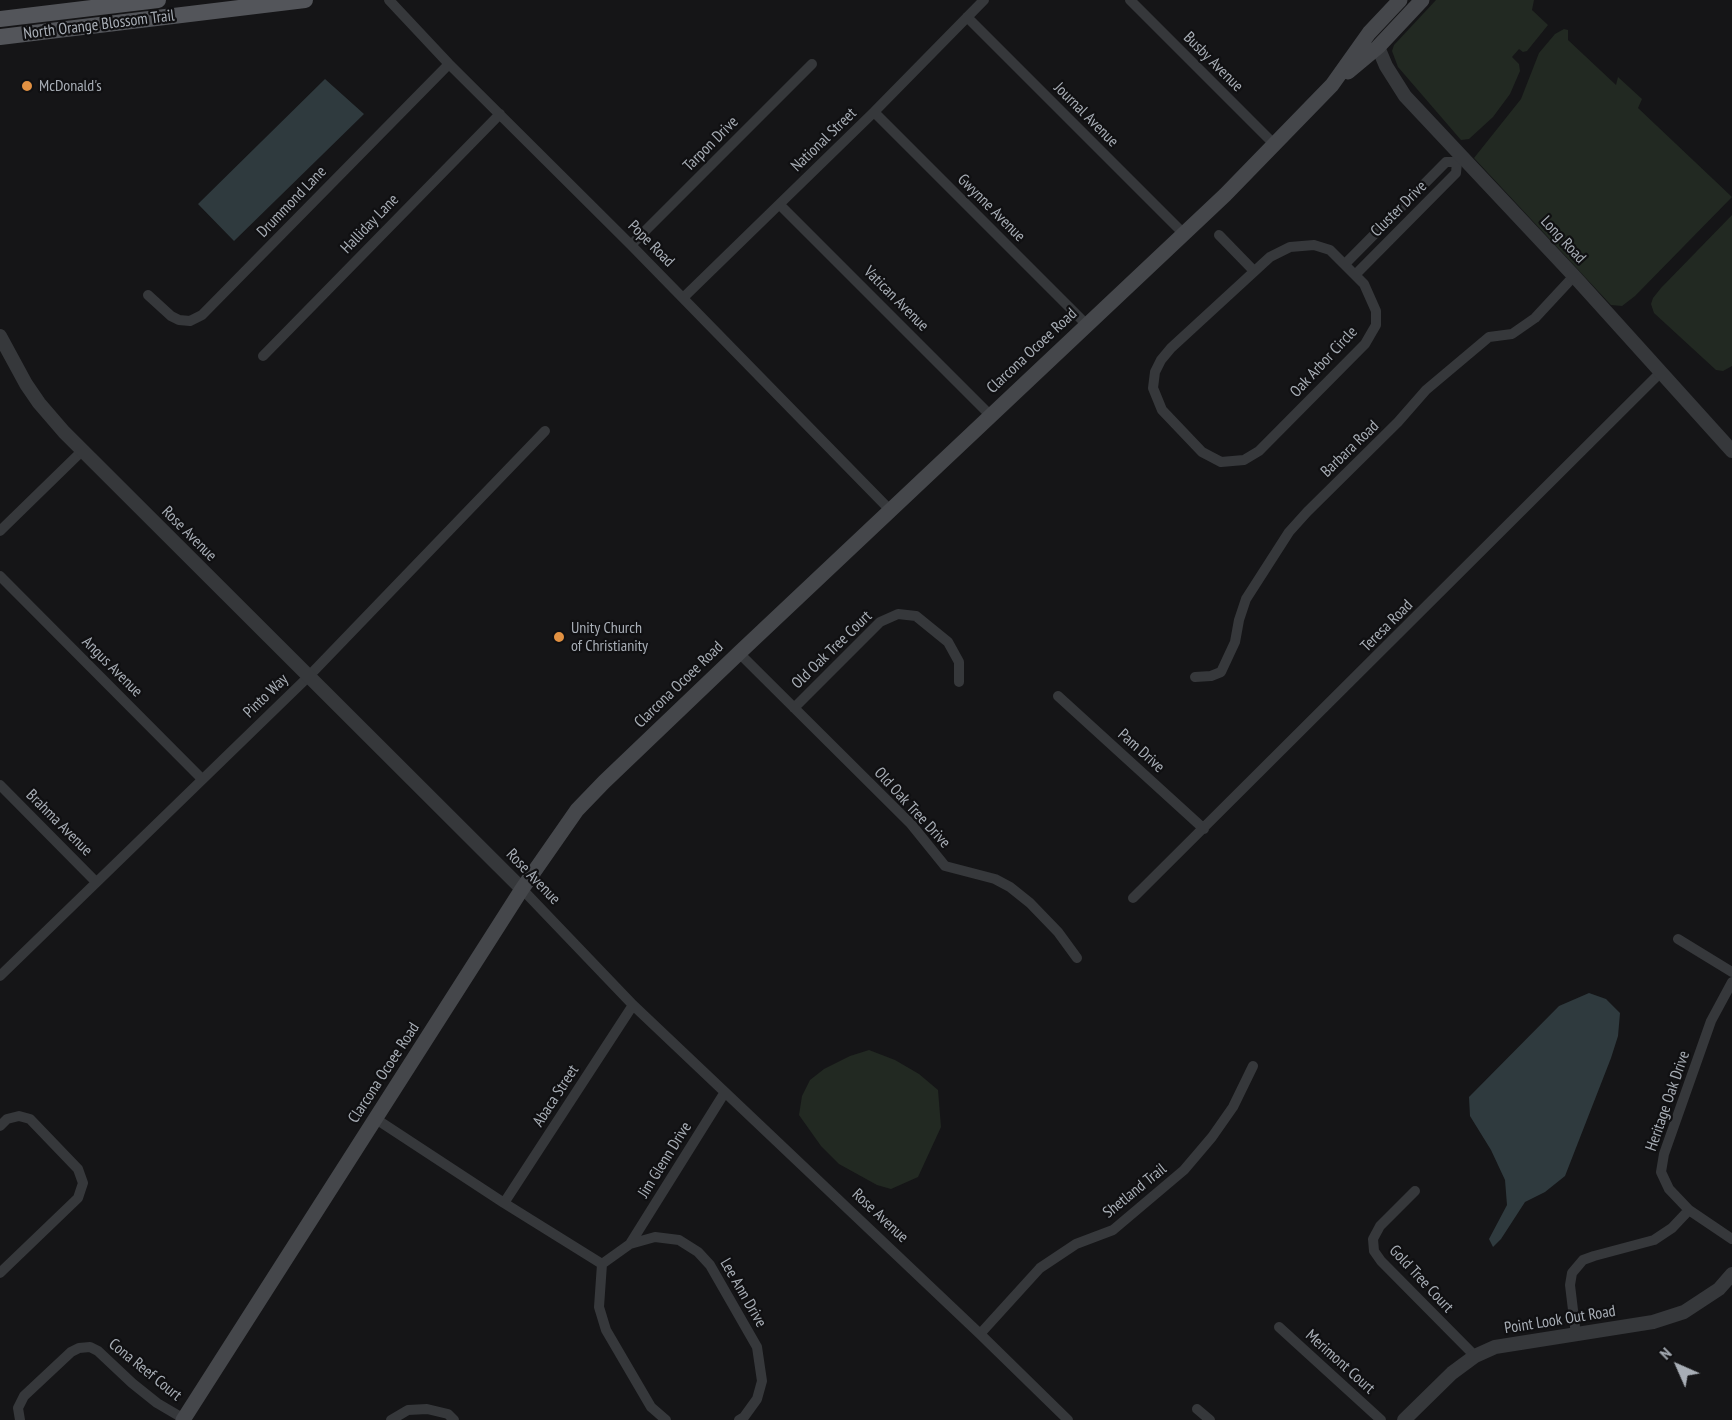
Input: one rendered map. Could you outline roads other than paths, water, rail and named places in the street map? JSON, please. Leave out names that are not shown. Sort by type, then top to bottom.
[{"type":"main road","name":"North Orange Blossom Trail","points":[[0,19],[158,0]]},
{"type":"main road","name":"North Orange Blossom Trail","points":[[0,37],[305,0]]},
{"type":"main road","name":"Clarcona Ocoee Road","points":[[1332,85],[1369,33],[1402,0]]},
{"type":"main road","points":[[1378,47],[1383,31],[1402,0]]},
{"type":"main road","name":"Clarcona Ocoee Road","points":[[184,1420],[522,889],[577,810],[739,653],[1184,234],[1275,145],[1332,85],[1378,47],[1422,0]]},
{"type":"street","name":"Pope Road","points":[[389,0],[449,64],[631,245],[891,510]]},
{"type":"street","name":"National Street","points":[[683,298],[874,112],[984,0]]},
{"type":"street","name":"Busby Avenue","points":[[1130,0],[1275,145]]},
{"type":"street","name":"Journal Avenue","points":[[966,17],[1184,234]]},
{"type":"street","name":"Long Road","points":[[1378,47],[1386,66],[1405,96],[1459,159],[1574,276],[1732,451]]},
{"type":"street","name":"Drummond Lane","points":[[148,295],[171,316],[179,320],[190,321],[202,315],[449,64]]},
{"type":"street","name":"Tarpon Drive","points":[[631,245],[812,64]]},
{"type":"street","name":"Gwynne Avenue","points":[[874,112],[1087,325]]},
{"type":"street","name":"Halliday Lane","points":[[262,356],[500,114]]},
{"type":"street","name":"Cluster Drive","points":[[1345,264],[1446,162],[1459,159],[1456,173],[1356,274]]},
{"type":"street","name":"Vatican Avenue","points":[[780,205],[990,415]]},
{"type":"street","points":[[1219,235],[1254,272]]},
{"type":"street","name":"Oak Arbor Circle","points":[[1314,245],[1330,250],[1345,264],[1356,274],[1371,297],[1376,311],[1376,325],[1365,344],[1259,451],[1244,460],[1221,462],[1202,452],[1162,410],[1153,388],[1155,372],[1161,360],[1171,348],[1270,257],[1290,247],[1314,245]]},
{"type":"street","name":"Barbara Road","points":[[1195,676],[1211,676],[1221,672],[1236,642],[1239,620],[1246,598],[1289,532],[1306,512],[1398,422],[1426,390],[1489,337],[1512,334],[1535,318],[1574,276]]},
{"type":"street","name":"Rose Avenue","points":[[1,342],[39,403],[82,451],[522,889],[633,1005],[1068,1420]]},
{"type":"street","name":"Teresa Road","points":[[1133,898],[1660,373]]},
{"type":"street","name":"Pinto Way","points":[[0,976],[308,677],[545,431]]},
{"type":"street","points":[[0,531],[82,451]]},
{"type":"street","name":"Angus Avenue","points":[[0,576],[202,779]]},
{"type":"street","name":"Old Oak Tree Court","points":[[794,708],[880,622],[898,614],[916,616],[948,642],[959,662],[959,682]]},
{"type":"street","name":"Old Oak Tree Drive","points":[[739,653],[910,824],[945,866],[995,879],[1010,887],[1058,932],[1077,958]]},
{"type":"street","name":"Pam Drive","points":[[1058,696],[1204,829]]},
{"type":"street","name":"Brahma Avenue","points":[[0,786],[96,882]]},
{"type":"street","points":[[1678,939],[1732,972]]},
{"type":"street","name":"Heritage Oak Drive","points":[[1732,982],[1711,1022],[1664,1154],[1661,1172],[1669,1189],[1689,1210],[1732,1239]]},
{"type":"street","name":"Abaca Street","points":[[504,1203],[633,1005]]},
{"type":"street","name":"Shetland Trail","points":[[980,1334],[1040,1268],[1076,1244],[1113,1230],[1184,1170],[1212,1137],[1233,1107],[1253,1066]]},
{"type":"street","name":"Jim Glenn Drive","points":[[630,1244],[725,1092]]},
{"type":"street","points":[[0,1126],[7,1119],[20,1116],[30,1119],[78,1169],[84,1184],[78,1198],[0,1273]]},
{"type":"street","points":[[376,1119],[602,1264],[599,1307],[606,1330],[651,1407],[666,1420]]},
{"type":"street","name":"Gold Tree Court","points":[[1415,1191],[1380,1226],[1373,1239],[1374,1251],[1381,1261],[1475,1356]]},
{"type":"street","points":[[1576,1335],[1570,1285],[1572,1273],[1583,1260],[1654,1240],[1672,1228],[1689,1210]]},
{"type":"street","name":"Lee Ann Drive","points":[[602,1264],[630,1244],[655,1237],[679,1240],[698,1252],[710,1265],[757,1347],[761,1364],[762,1381],[758,1399],[743,1419]]},
{"type":"street","name":"Point Look Out Road","points":[[1404,1420],[1452,1373],[1475,1356],[1495,1347],[1653,1322],[1684,1312],[1719,1289],[1732,1274]]},
{"type":"street","name":"Merimont Court","points":[[1279,1327],[1381,1420]]},
{"type":"street","name":"Cona Reef Court","points":[[20,1420],[18,1407],[24,1396],[71,1352],[79,1348],[90,1347],[98,1351],[157,1403],[184,1420]]},
{"type":"street","points":[[1197,1408],[1210,1420]]},
{"type":"street","points":[[391,1420],[408,1410],[427,1409],[448,1414],[454,1420]]},
{"type":"place","name":"McDonald's","points":[[27,86]]},
{"type":"place","name":"Unity Church of Christianity","points":[[559,637]]}]
